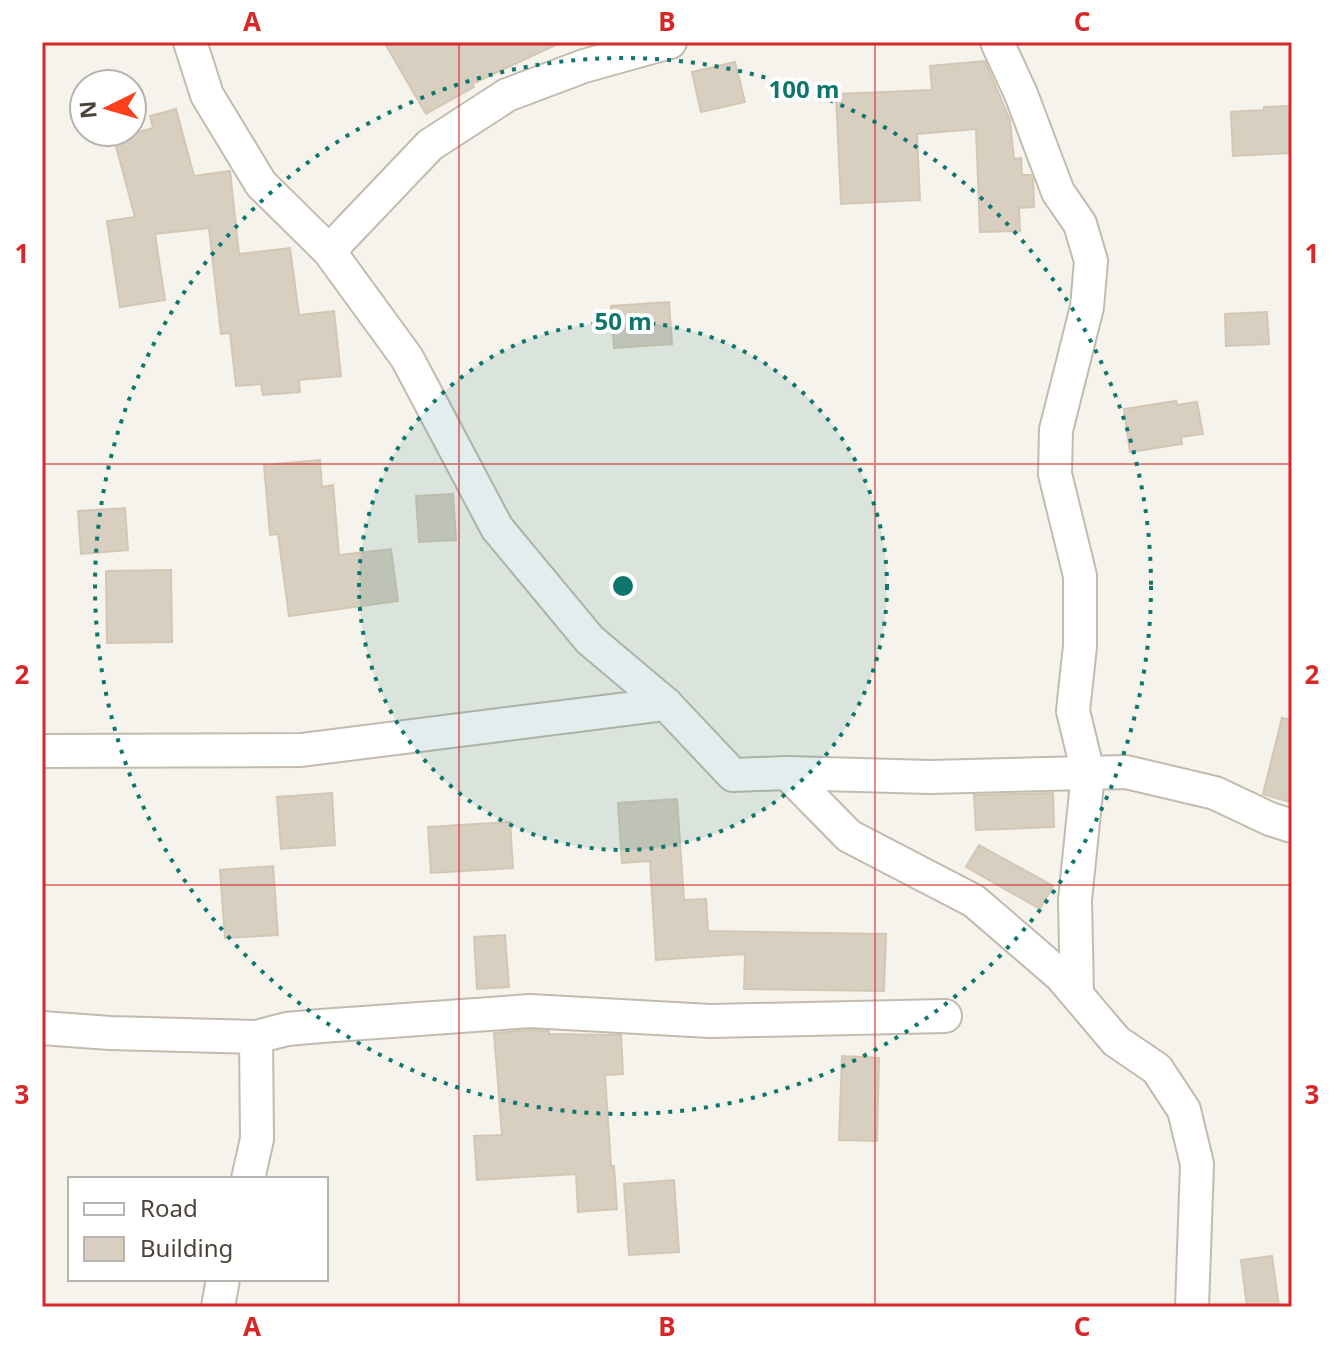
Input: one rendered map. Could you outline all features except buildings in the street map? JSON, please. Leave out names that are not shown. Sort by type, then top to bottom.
[{"type":"street","points":[[190,42],[207,95],[261,184],[329,251],[407,358],[497,528],[590,640],[666,704],[733,775],[787,773],[930,777],[1126,772],[1215,793],[1292,826]]},
{"type":"street","points":[[329,251],[430,145],[507,95],[584,66],[670,42]]},
{"type":"street","points":[[997,42],[1021,94],[1058,192],[1080,224],[1091,261],[1087,307],[1056,430],[1055,474],[1080,576],[1080,646],[1073,711],[1088,773],[1075,900],[1077,994]]},
{"type":"street","points":[[42,751],[301,750],[666,704]]},
{"type":"street","points":[[787,773],[849,836],[974,901],[1061,976],[1116,1041],[1157,1069],[1184,1110],[1197,1164],[1192,1307]]},
{"type":"street","points":[[42,1028],[256,1037],[287,1029],[530,1011],[710,1021],[945,1016]]},
{"type":"street","points":[[248,1177],[257,1139],[256,1037]]},
{"type":"street","points":[[218,1307],[223,1281]]}]
